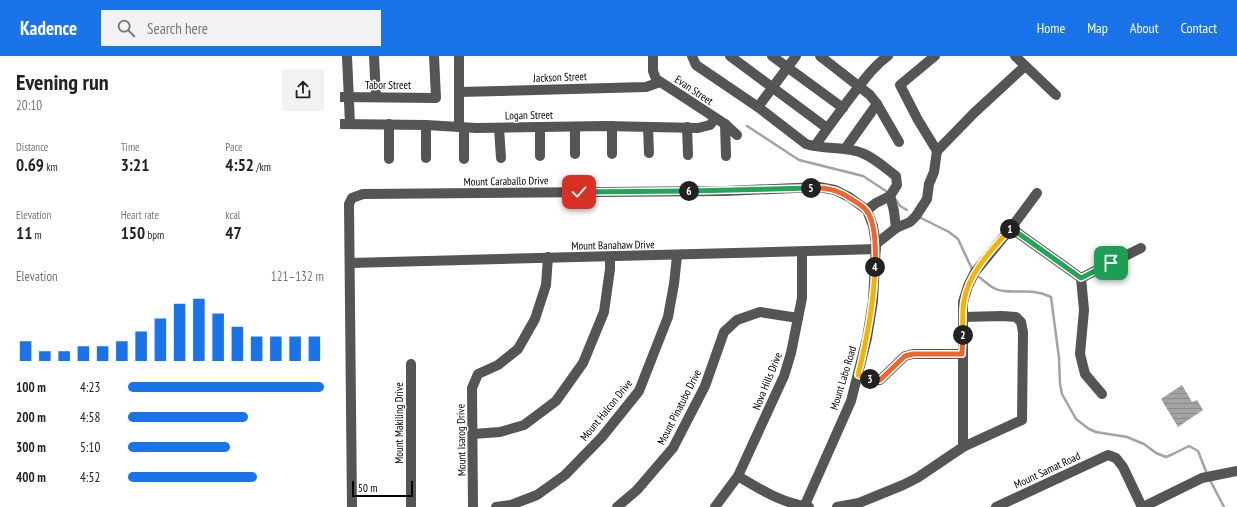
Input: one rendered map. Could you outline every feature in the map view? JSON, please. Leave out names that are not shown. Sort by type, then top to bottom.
[{"type":"street","points":[[374,56],[376,97]]},
{"type":"street","name":"Tabor Street","points":[[344,97],[436,98],[434,56]]},
{"type":"street","points":[[459,56],[459,92],[464,159]]},
{"type":"street","name":"Evan Street","points":[[652,56],[653,71],[656,79],[715,119],[725,124],[737,135]]},
{"type":"street","points":[[692,56],[696,65],[758,107],[806,144],[863,153],[876,160],[896,176],[897,185],[890,196],[876,203],[867,210],[873,226],[876,247]]},
{"type":"street","points":[[730,56],[827,128]]},
{"type":"street","points":[[772,56],[843,108]]},
{"type":"street","points":[[758,107],[796,56]]},
{"type":"street","points":[[820,56],[870,95],[877,104],[899,142]]},
{"type":"street","points":[[815,146],[827,128],[879,62],[888,56]]},
{"type":"street","points":[[935,56],[900,85],[918,120],[937,151]]},
{"type":"street","points":[[1015,56],[1056,95]]},
{"type":"street","points":[[344,60],[344,97],[347,121]]},
{"type":"street","points":[[876,247],[896,228],[910,222],[916,216],[927,199],[929,184],[934,172],[937,151],[974,113],[1025,66]]},
{"type":"street","name":"Jackson Street","points":[[459,92],[646,87],[660,82]]},
{"type":"street","points":[[845,149],[877,104]]},
{"type":"street","name":"Logan Street","points":[[347,121],[499,128],[612,126],[698,128],[710,125],[715,119]]},
{"type":"street","points":[[389,124],[389,159]]},
{"type":"street","points":[[725,124],[726,156]]},
{"type":"street","points":[[426,125],[426,158]]},
{"type":"street","points":[[612,126],[612,154]]},
{"type":"street","points":[[540,127],[540,156]]},
{"type":"street","points":[[575,127],[575,154]]},
{"type":"street","points":[[648,127],[649,153]]},
{"type":"street","points":[[687,127],[688,155]]},
{"type":"street","points":[[499,128],[501,158]]},
{"type":"street","name":"Mount Caraballo Drive","points":[[350,263],[349,204],[352,198],[363,194],[725,191],[819,187],[835,190],[867,210]]},
{"type":"street","points":[[963,447],[963,302],[968,286],[975,272],[1011,228],[1036,194]]},
{"type":"street","points":[[890,196],[896,228]]},
{"type":"street","points":[[1011,228],[1081,278],[1084,310],[1080,354],[1085,374],[1102,394]]},
{"type":"street","name":"Mount Banahaw Drive","points":[[350,263],[677,256],[802,252],[876,247]]},
{"type":"street","name":"Mount Labo Road","points":[[805,507],[851,401],[867,338],[873,302],[876,247]]},
{"type":"street","points":[[1081,278],[1141,248]]},
{"type":"street","name":"Nova Hills Drive","points":[[715,507],[738,476],[784,376],[791,353],[802,298],[802,252]]},
{"type":"street","name":"Mount Halcon Drive","points":[[496,507],[511,505],[537,495],[565,475],[602,437],[639,391],[668,317],[677,256]]},
{"type":"street","points":[[473,434],[500,432],[524,425],[556,401],[583,363],[604,312],[610,269],[610,257]]},
{"type":"street","name":"Mount Isarog Drive","points":[[473,507],[472,388],[478,374],[498,364],[518,349],[535,319],[546,286],[548,258]]},
{"type":"street","points":[[350,263],[350,452],[352,507]]},
{"type":"street","name":"Mount Pinatubo Drive","points":[[618,507],[637,490],[673,448],[705,386],[724,332],[737,320],[760,312],[798,318]]},
{"type":"street","points":[[837,507],[859,503],[917,478],[963,447],[1022,420],[1023,332],[1021,322],[1016,317],[963,317]]},
{"type":"street","points":[[858,375],[872,380],[880,380],[905,356],[913,354],[962,354]]},
{"type":"street","name":"Mount Makiling Drive","points":[[411,364],[412,507]]},
{"type":"street","name":"Mount Samat Road","points":[[996,507],[1108,455],[1116,458],[1123,467],[1142,507]]},
{"type":"street","points":[[1142,507],[1202,478],[1237,471]]},
{"type":"street","points":[[738,476],[768,494],[788,503],[805,507]]},
{"type":"shaded area","points":[[1182,385],[1192,402],[1197,400],[1203,410],[1178,427],[1161,399]]},
{"type":"waterway","points":[[747,126],[799,160],[863,176],[889,193]]},
{"type":"waterway","points":[[894,197],[900,206],[907,210]]},
{"type":"waterway","points":[[921,218],[949,232],[958,239],[972,269]]},
{"type":"waterway","points":[[979,277],[990,286],[1000,291],[1033,292],[1051,297],[1062,394],[1076,419],[1089,429],[1096,432],[1127,437],[1144,444],[1156,453],[1166,457],[1189,446],[1198,451],[1207,474]]},
{"type":"waterway","points":[[1210,480],[1224,507]]},
{"type":"route","points":[[579,192],[725,191],[819,187],[835,190],[848,197],[867,210],[873,226],[876,244],[873,302],[867,338],[858,375],[872,380],[880,380],[887,375],[905,356],[913,354],[962,354],[963,302],[968,286],[975,272],[1011,228],[1081,278],[1111,263]]}]
